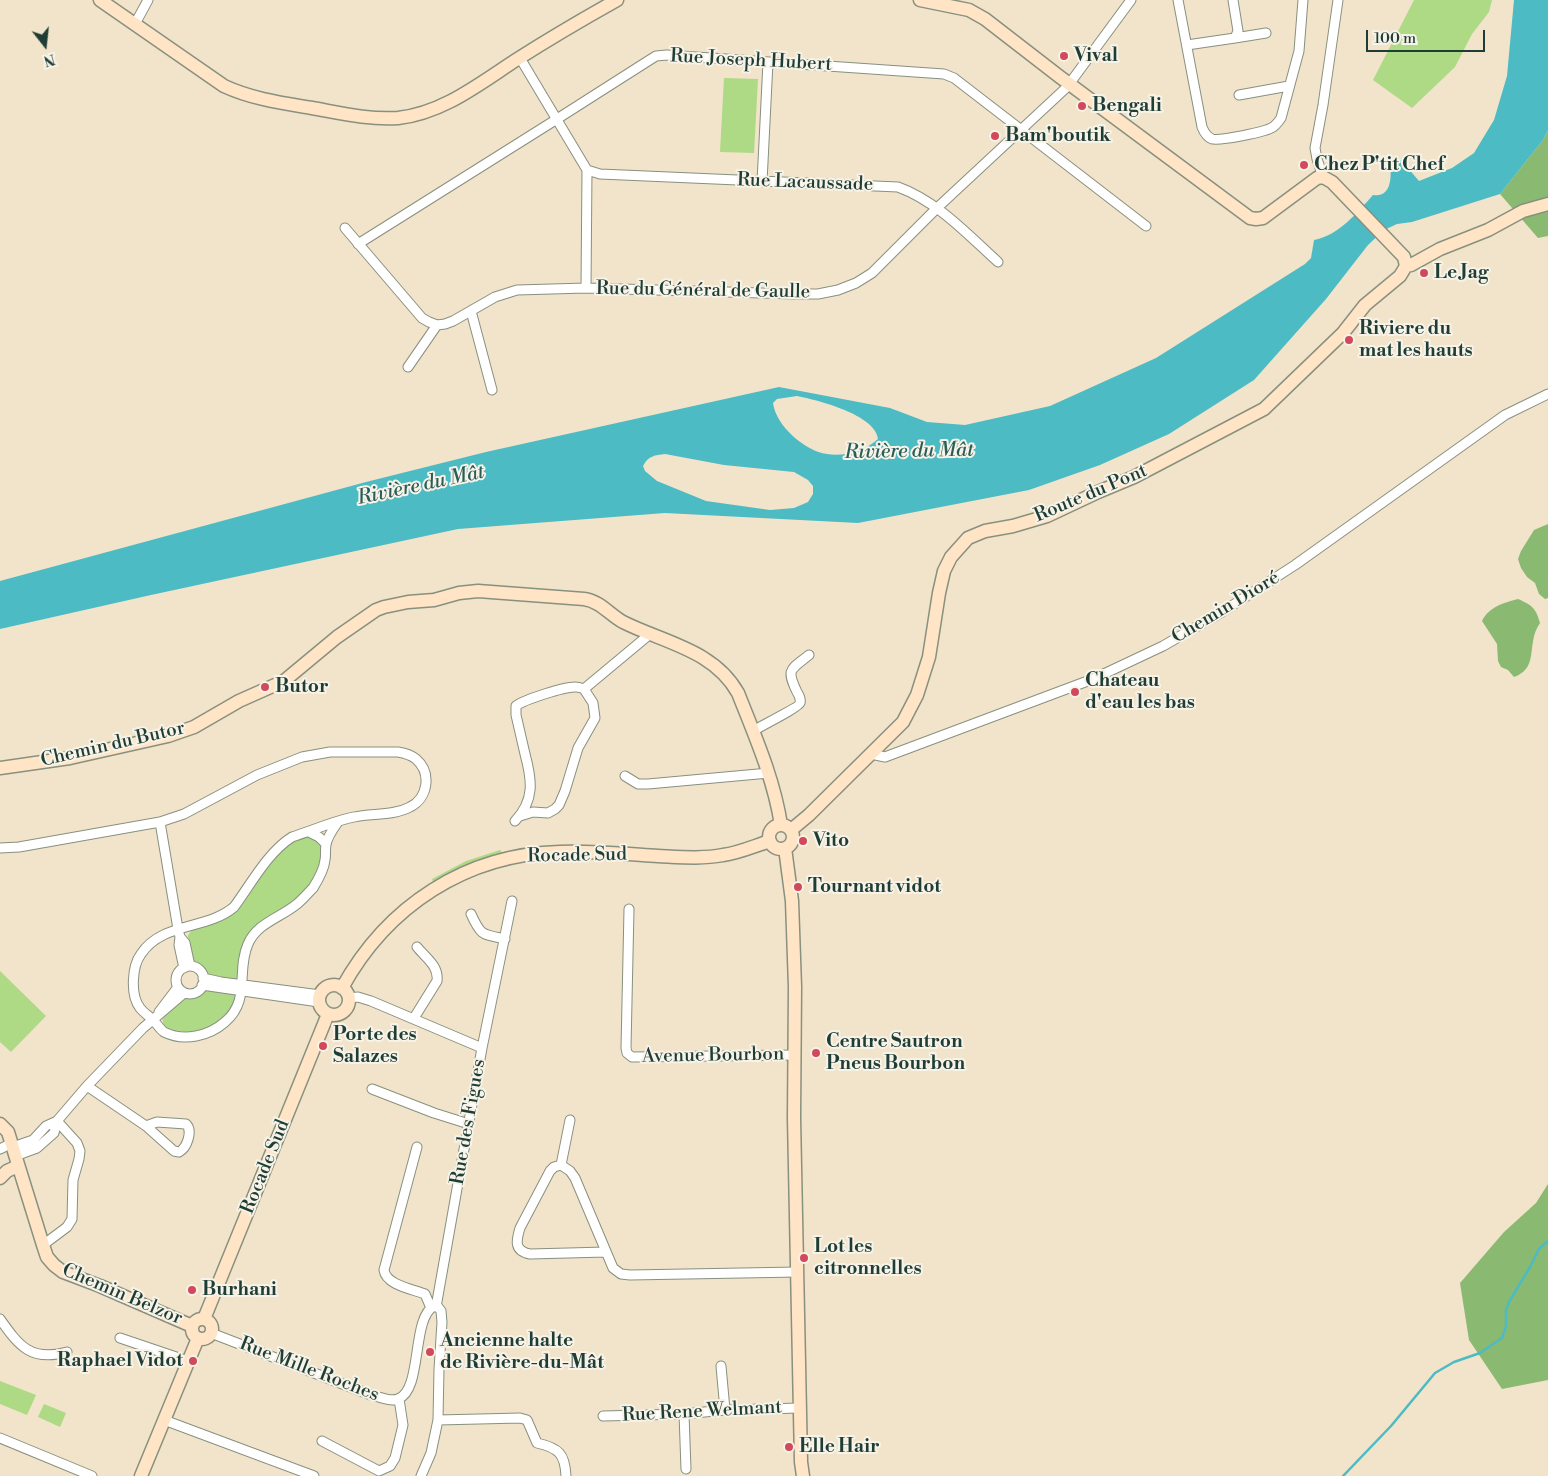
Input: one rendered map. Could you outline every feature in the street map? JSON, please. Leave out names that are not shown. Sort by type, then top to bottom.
[{"type":"main road","points":[[100,0],[224,86],[239,93],[257,98],[373,118],[398,118],[424,113],[446,104],[617,0]]},
{"type":"main road","points":[[920,0],[970,5],[985,19],[1070,84],[1250,218],[1263,218],[1317,178],[1322,177],[1332,182],[1339,189],[1405,262],[1488,230],[1523,211],[1548,204]]},
{"type":"main road","name":"Route du Pont","points":[[786,827],[809,815],[903,722],[917,695],[928,657],[944,571],[951,558],[968,538],[985,530],[1013,526],[1047,516],[1134,477],[1264,409],[1343,333],[1365,305],[1400,276],[1405,262]]},
{"type":"main road","name":"Chemin du Butor","points":[[0,768],[70,758],[168,736],[194,727],[239,701],[284,681],[376,610],[390,605],[441,599],[459,593],[478,591],[593,601],[621,621],[696,652],[717,666],[736,688],[769,773],[786,827]]},
{"type":"main road","points":[[774,827],[786,827],[793,833],[791,844],[785,848],[775,847],[770,841],[771,830],[774,827]]},
{"type":"main road","name":"Rocade Sud","points":[[345,993],[349,974],[372,942],[398,915],[437,887],[459,875],[489,864],[538,853],[561,852],[685,858],[721,856],[770,841]]},
{"type":"main road","name":"Avenue Bourbon","points":[[785,848],[792,901],[795,1055],[794,1118],[802,1470],[812,1476]]},
{"type":"main road","points":[[337,986],[345,993],[349,1003],[345,1011],[337,1015],[328,1014],[321,1007],[320,999],[327,987],[337,986]]},
{"type":"main road","name":"Rocade Sud","points":[[198,1323],[328,1014]]},
{"type":"main road","name":"Chemin Belzor","points":[[0,1124],[8,1132],[11,1152],[47,1257],[54,1265],[63,1272],[198,1323]]},
{"type":"main road","points":[[0,1178],[7,1171],[11,1152]]},
{"type":"main road","points":[[198,1323],[210,1324],[211,1333],[204,1339],[198,1338],[192,1332],[198,1323]]},
{"type":"main road","points":[[142,1476],[198,1338]]},
{"type":"street","points":[[135,24],[148,0]]},
{"type":"street","name":"Rue du Général de Gaulle","points":[[437,325],[454,322],[495,297],[517,290],[586,288],[818,294],[838,290],[856,283],[872,273],[937,208],[1070,84],[1131,0]]},
{"type":"street","points":[[1178,0],[1202,127],[1205,134],[1212,139],[1265,131],[1275,126],[1281,118],[1299,51],[1303,0]]},
{"type":"street","points":[[1233,0],[1238,31],[1235,38]]},
{"type":"street","points":[[1322,177],[1316,159],[1316,148],[1338,0]]},
{"type":"street","points":[[1187,45],[1266,33]]},
{"type":"street","name":"Rue Joseph Hubert","points":[[358,244],[648,60],[656,56],[667,55],[944,74],[954,78],[1146,226]]},
{"type":"street","points":[[520,58],[587,170],[586,288]]},
{"type":"street","points":[[762,182],[768,62]]},
{"type":"street","points":[[1239,95],[1289,86]]},
{"type":"street","name":"Rue Lacaussade","points":[[587,170],[600,174],[898,187],[907,190],[937,208],[998,262]]},
{"type":"street","points":[[345,228],[422,318],[437,325],[408,367]]},
{"type":"street","points":[[471,311],[492,390]]},
{"type":"street","name":"Chemin Dioré","points":[[871,754],[885,757],[1093,679],[1163,646],[1222,612],[1295,565],[1505,415],[1548,394]]},
{"type":"street","points":[[584,689],[650,634]]},
{"type":"street","points":[[753,731],[798,707],[800,699],[790,673],[793,668],[809,655]]},
{"type":"street","points":[[576,687],[584,689],[593,703],[595,718],[578,748],[565,791],[556,809],[548,813],[533,812],[518,818],[528,800],[531,779],[516,715],[516,706],[524,701],[566,688],[576,687]]},
{"type":"street","points":[[0,848],[19,847],[160,822],[184,814],[257,775],[302,757],[330,752],[398,752],[416,759],[426,776],[424,794],[418,802],[397,812],[353,817],[292,837],[273,853],[234,907],[226,914],[179,933],[164,934],[140,954],[134,971],[133,989],[139,1006],[155,1017],[163,1031],[180,1036],[196,1036],[212,1031],[226,1021],[236,1007],[242,988],[243,957],[248,944],[260,927],[297,904],[312,888],[320,876],[325,863],[326,844],[338,822]]},
{"type":"street","points":[[625,776],[638,784],[648,784],[769,773]]},
{"type":"street","points":[[160,822],[179,933],[185,943],[187,967]]},
{"type":"street","points":[[309,832],[319,837],[326,844]]},
{"type":"street","name":"Rue des Figues","points":[[433,1307],[512,901]]},
{"type":"street","name":"Avenue Bourbon","points":[[629,909],[627,1053],[632,1057],[795,1055]]},
{"type":"street","points":[[471,914],[478,929],[484,935],[505,939]]},
{"type":"street","points":[[414,1018],[437,981],[438,974],[436,967],[416,948]]},
{"type":"street","points":[[187,967],[199,970],[203,981],[197,992],[181,990],[176,978],[180,970],[187,967]]},
{"type":"street","points":[[203,981],[320,999]]},
{"type":"street","points":[[11,1152],[33,1140],[46,1126],[57,1121],[87,1086],[155,1017],[160,1008],[181,990]]},
{"type":"street","points":[[345,993],[414,1018],[482,1048]]},
{"type":"street","points":[[87,1086],[146,1126],[174,1151],[179,1152],[184,1149],[190,1132],[188,1124],[156,1122],[146,1126]]},
{"type":"street","points":[[372,1089],[434,1113],[469,1124]]},
{"type":"street","points":[[561,1166],[570,1120]]},
{"type":"street","points":[[43,1245],[67,1227],[72,1219],[74,1180],[80,1151],[78,1143],[57,1121]]},
{"type":"street","points":[[417,1147],[384,1274],[390,1280],[425,1294],[433,1307],[441,1311],[438,1420],[431,1453],[421,1476]]},
{"type":"street","points":[[606,1252],[530,1254],[519,1250],[517,1237],[520,1228],[550,1171],[554,1167],[561,1166],[570,1171],[575,1178],[613,1268],[621,1274],[798,1272]]},
{"type":"street","name":"Rue Mille Roches","points":[[211,1333],[388,1400],[399,1399],[408,1390],[423,1323],[428,1311],[433,1307]]},
{"type":"street","points":[[0,1319],[16,1342],[28,1350],[46,1355],[67,1352]]},
{"type":"street","points":[[120,1338],[188,1361]]},
{"type":"street","points":[[722,1366],[725,1410]]},
{"type":"street","points":[[322,1441],[380,1471],[390,1466],[395,1458],[403,1425],[399,1399]]},
{"type":"street","name":"Rue Rene Welmant","points":[[603,1416],[800,1408]]},
{"type":"street","points":[[684,1414],[686,1469]]},
{"type":"street","points":[[438,1420],[520,1418],[527,1420],[537,1443],[558,1451],[565,1462],[566,1476]]},
{"type":"street","points":[[164,1420],[314,1476]]},
{"type":"street","points":[[0,1438],[92,1476]]},
{"type":"green space","points":[[1414,0],[1492,0],[1489,12],[1472,34],[1455,67],[1412,108],[1373,80]]},
{"type":"green space","points":[[724,78],[758,79],[754,153],[720,152]]},
{"type":"green space","points":[[1548,130],[1548,236],[1538,238],[1500,194],[1543,140]]},
{"type":"green space","points":[[1548,524],[1548,598],[1545,599],[1539,594],[1535,583],[1527,577],[1518,559],[1534,530]]},
{"type":"green space","points":[[1518,599],[1533,608],[1540,623],[1533,640],[1529,664],[1521,674],[1514,677],[1508,670],[1501,667],[1498,661],[1497,644],[1482,621],[1488,612],[1502,604]]},
{"type":"green space","points":[[310,836],[318,839],[322,845],[323,860],[314,881],[296,901],[252,932],[237,982],[210,977],[194,962],[188,943],[188,935],[192,930],[220,921],[233,913],[287,842],[300,837]]},
{"type":"green space","points":[[500,850],[502,854],[468,865],[433,882],[432,879],[466,861]]},
{"type":"green space","points":[[0,971],[46,1016],[11,1052],[0,1042]]},
{"type":"green space","points":[[209,989],[235,994],[237,1000],[230,1010],[214,1025],[197,1032],[176,1030],[164,1026],[162,1017],[179,1000],[183,998],[194,999]]},
{"type":"green space","points":[[1548,1184],[1548,1380],[1502,1389],[1469,1340],[1460,1283],[1504,1232],[1536,1203]]},
{"type":"green space","points":[[0,1381],[36,1395],[27,1415],[0,1404]]},
{"type":"green space","points":[[44,1404],[66,1413],[60,1427],[38,1417]]},
{"type":"water","name":"Rivière du Mât","points":[[1514,0],[1548,0],[1548,130],[1543,140],[1500,194],[1412,222],[1397,224],[1384,230],[1368,245],[1326,299],[1254,380],[1169,434],[1100,465],[1029,490],[858,523],[665,513],[458,529],[0,629],[0,581],[366,482],[486,452],[779,387],[890,408],[927,422],[965,425],[1050,406],[1156,358],[1305,264],[1311,258],[1314,240],[1331,234],[1354,216],[1373,195],[1380,195],[1385,192],[1390,183],[1390,159],[1401,160],[1419,181],[1452,168],[1474,153],[1494,120],[1507,76]],"holes":[[[797,396],[831,405],[857,416],[875,430],[878,439],[861,450],[840,455],[818,452],[810,448],[793,436],[775,412],[773,403],[777,399]],[[665,454],[724,465],[794,472],[808,480],[813,486],[813,494],[808,502],[794,508],[770,510],[706,501],[657,481],[645,471],[643,466],[647,460]]]},
{"type":"waterway","points":[[1343,1476],[1391,1426],[1435,1373],[1454,1362],[1480,1353],[1502,1338],[1506,1326],[1506,1310],[1509,1302],[1539,1249],[1548,1241]]},
{"type":"place","name":"Vival","points":[[1064,56]]},
{"type":"place","name":"Bengali","points":[[1082,106]]},
{"type":"place","name":"Bam'boutik","points":[[995,136]]},
{"type":"place","name":"Chez P'tit Chef","points":[[1304,165]]},
{"type":"place","name":"Le Jag","points":[[1424,273]]},
{"type":"place","name":"Riviere du mat les hauts","points":[[1349,340]]},
{"type":"place","name":"Butor","points":[[265,687]]},
{"type":"place","name":"Chateau d'eau les bas","points":[[1075,692]]},
{"type":"place","name":"Vito","points":[[803,841]]},
{"type":"place","name":"Tournant vidot","points":[[798,887]]},
{"type":"place","name":"Porte des Salazes","points":[[323,1046]]},
{"type":"place","name":"Centre Sautron Pneus Bourbon","points":[[816,1053]]},
{"type":"place","name":"Lot les citronnelles","points":[[804,1258]]},
{"type":"place","name":"Burhani","points":[[192,1290]]},
{"type":"place","name":"Ancienne halte de Rivière-du-Mât","points":[[430,1352]]},
{"type":"place","name":"Raphael Vidot","points":[[193,1361]]},
{"type":"place","name":"Elle Hair","points":[[789,1447]]}]
